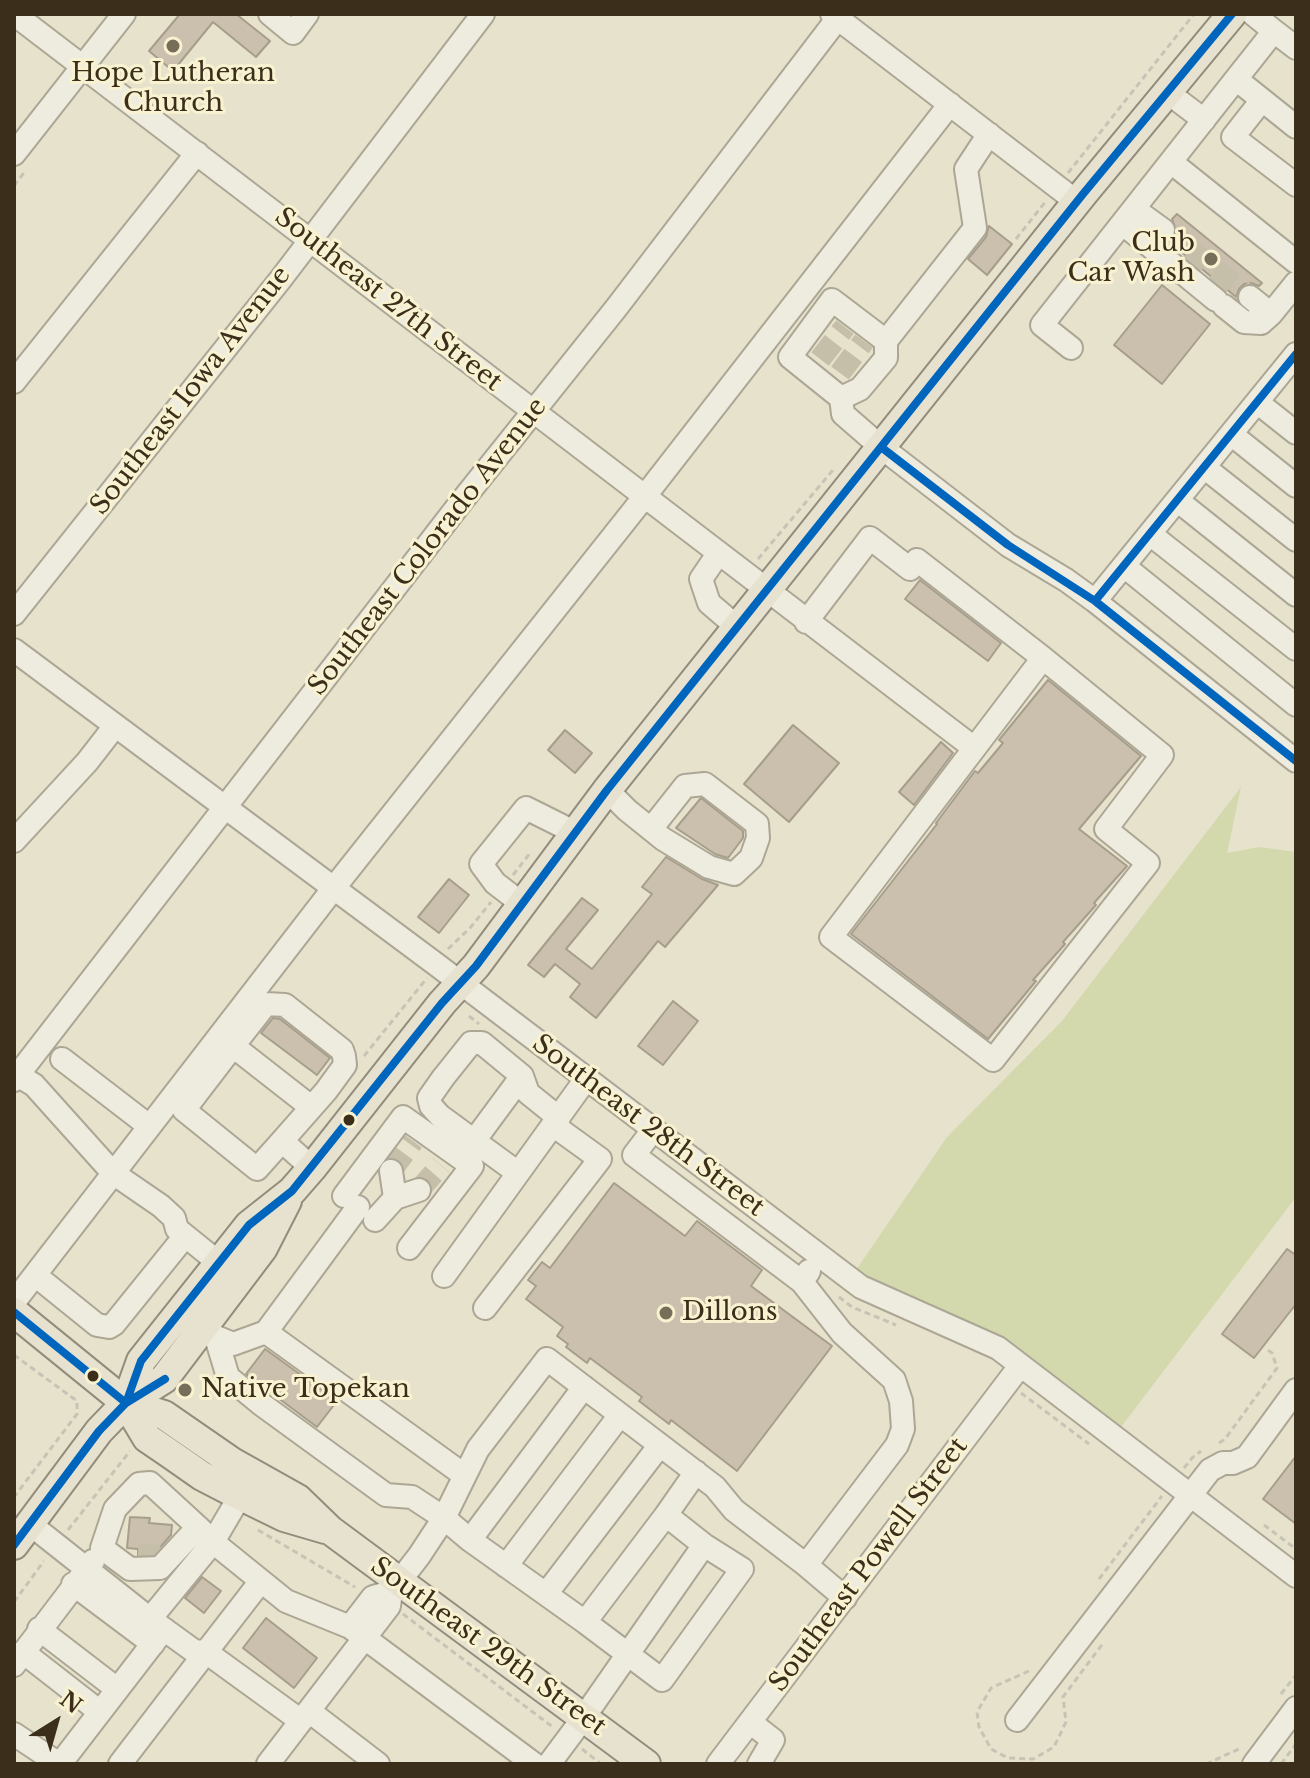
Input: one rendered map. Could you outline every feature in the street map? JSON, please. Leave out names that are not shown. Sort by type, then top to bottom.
[{"type":"main road","points":[[22,1535],[99,1431],[126,1403],[164,1379],[210,1332],[249,1225],[292,1191],[503,933],[521,903],[607,790],[1077,202],[1232,14]]},
{"type":"main road","points":[[126,1403],[141,1361],[230,1271]]},
{"type":"main road","name":"Southeast 29th Street","points":[[14,1312],[126,1403],[147,1438],[202,1476],[234,1504],[330,1530]]},
{"type":"main road","name":"Southeast 29th Street","points":[[126,1403],[164,1415],[232,1462],[298,1499],[388,1594],[576,1728],[646,1764]]},
{"type":"street","name":"Southeast 27th Street","points":[[14,14],[974,748]]},
{"type":"street","points":[[20,162],[83,66],[124,14]]},
{"type":"street","points":[[270,14],[293,33],[307,14]]},
{"type":"street","name":"Southeast Iowa Avenue","points":[[14,614],[310,240],[483,14]]},
{"type":"street","points":[[1253,14],[1296,48]]},
{"type":"street","points":[[837,15],[1077,202]]},
{"type":"street","name":"Southeast Colorado Avenue","points":[[15,1076],[533,412],[837,15]]},
{"type":"street","points":[[1071,348],[1042,325],[1274,31]]},
{"type":"street","points":[[1236,79],[1296,127]]},
{"type":"street","points":[[1167,92],[1204,120]]},
{"type":"street","points":[[1262,100],[1233,137],[1296,185]]},
{"type":"street","points":[[177,1104],[333,889],[645,496],[950,104]]},
{"type":"street","points":[[874,338],[975,228],[966,169],[989,134]]},
{"type":"street","points":[[14,382],[197,153]]},
{"type":"street","points":[[1171,162],[1296,262]]},
{"type":"street","points":[[1128,216],[1163,230]]},
{"type":"street","points":[[1128,216],[1244,322],[1261,323],[1296,283]]},
{"type":"street","points":[[1250,297],[1271,314]]},
{"type":"street","points":[[832,300],[849,321],[874,338],[886,358],[860,389],[837,386],[815,366],[790,357],[832,300]]},
{"type":"street","points":[[1095,601],[1257,402],[1291,369]]},
{"type":"street","points":[[837,386],[843,414],[881,447],[1008,545],[1095,601],[1296,761]]},
{"type":"street","points":[[1257,402],[1296,433]]},
{"type":"street","points":[[1231,434],[1296,486]]},
{"type":"street","points":[[1204,467],[1296,540]]},
{"type":"street","points":[[1177,500],[1296,595]]},
{"type":"street","points":[[1150,534],[1296,649]]},
{"type":"street","points":[[806,622],[870,538],[910,569],[917,560],[1043,658],[1162,755],[1106,829],[1148,863],[993,1060],[831,937],[1043,658]]},
{"type":"street","points":[[718,554],[701,579],[709,603],[737,627]]},
{"type":"street","points":[[1124,566],[1296,705]]},
{"type":"street","name":"Southeast 28th Street","points":[[14,650],[461,983],[819,1257],[877,1296],[988,1342],[1296,1576]]},
{"type":"street","points":[[14,841],[87,762],[115,726]]},
{"type":"street","points":[[607,790],[651,829],[709,867],[734,874],[751,858],[758,838],[757,824],[705,784],[685,786],[651,829]]},
{"type":"street","points":[[521,903],[495,883],[481,864],[526,808],[574,832]]},
{"type":"street","points":[[14,1302],[149,1126],[177,1104],[233,1046],[266,1004],[285,1005],[342,1050],[345,1065],[257,1169],[177,1104]]},
{"type":"street","points":[[518,1173],[440,1116],[431,1106],[429,1098],[471,1043],[477,1042],[522,1076],[528,1093],[556,1122],[600,1159]]},
{"type":"street","points":[[233,1046],[311,1107]]},
{"type":"street","points":[[62,1059],[149,1126]]},
{"type":"street","points":[[15,1076],[34,1085],[96,1157],[113,1173],[161,1206],[174,1218],[177,1229],[230,1271]]},
{"type":"street","points":[[474,1141],[522,1076]]},
{"type":"street","points":[[444,1276],[586,1079]]},
{"type":"street","points":[[210,1332],[233,1344],[266,1332],[359,1208],[403,1117],[417,1136],[447,1159],[472,1166],[409,1248]]},
{"type":"street","points":[[634,1155],[653,1130]]},
{"type":"street","points":[[282,1141],[312,1168]]},
{"type":"street","points":[[485,1308],[600,1159],[634,1155],[802,1282],[842,1333],[894,1380],[901,1401],[903,1429],[897,1445],[806,1565]]},
{"type":"street","points":[[391,1171],[395,1198]]},
{"type":"street","points":[[359,1208],[419,1190]]},
{"type":"street","points":[[35,1275],[97,1325],[109,1327],[185,1236]]},
{"type":"street","points":[[802,1282],[819,1257]]},
{"type":"street","points":[[210,1332],[228,1377],[322,1450],[386,1495],[412,1497],[444,1518],[662,1680],[742,1569],[704,1545],[666,1515]]},
{"type":"street","points":[[266,1332],[464,1475]]},
{"type":"street","points":[[268,1764],[305,1716],[357,1633],[444,1518],[478,1449],[547,1359],[715,1487],[734,1510],[845,1598]]},
{"type":"street","name":"Southeast Powell Street","points":[[718,1764],[1020,1366]]},
{"type":"street","points":[[470,1540],[584,1387]]},
{"type":"street","points":[[1017,1720],[1215,1466],[1247,1457],[1296,1390]]},
{"type":"street","points":[[506,1566],[620,1415]]},
{"type":"street","points":[[546,1594],[660,1445]]},
{"type":"street","points":[[585,1622],[696,1472]]},
{"type":"street","points":[[137,1555],[115,1509],[139,1484],[150,1483],[205,1534],[286,1601],[357,1633],[534,1764]]},
{"type":"street","points":[[14,1734],[60,1764],[156,1631],[205,1534],[234,1504]]},
{"type":"street","points":[[100,1712],[18,1658],[79,1577],[205,1534]]},
{"type":"street","points":[[22,1535],[55,1547],[79,1577],[156,1631],[194,1651],[206,1652],[371,1762]]},
{"type":"street","points":[[549,1764],[704,1545]]},
{"type":"street","points":[[120,1764],[261,1581]]},
{"type":"street","points":[[39,1629],[117,1689]]},
{"type":"street","points":[[1254,1764],[1287,1704]]},
{"type":"street","points":[[750,1722],[773,1740],[759,1764]]},
{"type":"path","points":[[14,186],[20,162]]},
{"type":"path","points":[[14,1355],[77,1401],[77,1414],[14,1497]]},
{"type":"path","points":[[14,1602],[128,1452],[140,1447]]},
{"type":"path","points":[[234,1504],[388,1594],[576,1728],[601,1764]]},
{"type":"path","points":[[1287,1704],[1296,1675]]},
{"type":"path","points":[[1206,1764],[1240,1749],[1249,1737]]},
{"type":"path","points":[[1281,1764],[1296,1744]]},
{"type":"green space","points":[[1241,787],[1227,853],[1259,847],[1296,852],[1296,1197],[1121,1427],[1000,1337],[882,1287],[856,1270],[947,1137],[1062,1021]]},
{"type":"building","name":"Hope Lutheran Church","points":[[180,14],[236,14],[270,41],[256,57],[213,22],[173,71],[149,51]]},
{"type":"building","name":"Club Car Wash","points":[[1177,214],[1262,283],[1259,286],[1244,284],[1236,297],[1169,242],[1177,232],[1172,219]]},
{"type":"building","points":[[989,226],[1012,244],[987,275],[968,259],[986,237]]},
{"type":"building","points":[[1162,285],[1210,324],[1162,384],[1114,345]]},
{"type":"building","points":[[920,580],[1001,643],[988,661],[905,599]]},
{"type":"building","points":[[1048,680],[1141,756],[1079,829],[1127,866],[1094,903],[1096,905],[1063,942],[1065,944],[988,1039],[851,934],[975,771],[978,773],[1003,743],[999,740]]},
{"type":"building","points":[[793,725],[839,763],[789,822],[744,784]]},
{"type":"building","points":[[565,730],[592,753],[575,773],[548,750]]},
{"type":"building","points":[[941,742],[953,753],[914,805],[899,792]]},
{"type":"building","points":[[701,798],[743,831],[743,838],[728,858],[715,854],[676,828]]},
{"type":"building","points":[[666,857],[718,885],[665,947],[658,941],[596,1018],[570,997],[580,984],[555,964],[544,977],[528,965],[582,898],[598,910],[566,949],[592,969],[652,894],[642,887]]},
{"type":"building","points":[[449,879],[469,895],[439,933],[418,917]]},
{"type":"building","points":[[673,1001],[698,1021],[663,1065],[638,1046]]},
{"type":"building","points":[[273,1018],[280,1019],[330,1058],[317,1075],[261,1033]]},
{"type":"building","name":"Dillons","points":[[614,1183],[685,1236],[697,1221],[762,1270],[751,1286],[832,1346],[737,1471],[671,1420],[669,1424],[639,1401],[642,1397],[590,1358],[587,1363],[566,1347],[568,1344],[557,1336],[563,1327],[526,1299],[536,1286],[528,1280],[542,1262],[550,1268]]},
{"type":"building","points":[[1287,1249],[1296,1255],[1296,1304],[1254,1358],[1222,1334]]},
{"type":"building","points":[[265,1349],[337,1401],[317,1427],[246,1374]]},
{"type":"building","points":[[1296,1456],[1296,1524],[1263,1499]]},
{"type":"building","points":[[130,1517],[150,1518],[149,1523],[172,1525],[171,1535],[154,1554],[138,1555],[138,1549],[127,1548]]},
{"type":"building","points":[[202,1577],[221,1591],[204,1613],[185,1598]]},
{"type":"building","points":[[266,1618],[317,1658],[294,1688],[243,1648]]},
{"type":"tunnel","points":[[1163,230],[1250,297]]},
{"type":"tunnel","points":[[820,359],[845,327]]},
{"type":"tunnel","points":[[840,373],[864,341]]},
{"type":"tunnel","points":[[391,1171],[413,1141]]},
{"type":"tunnel","points":[[419,1190],[441,1165]]},
{"type":"tunnel","points":[[138,1555],[160,1556]]},
{"type":"transit line","points":[[126,1403],[141,1361],[249,1225],[292,1191],[442,1003],[476,966],[607,790],[1083,194],[1232,14]]},
{"type":"transit line","points":[[1095,601],[1296,354]]},
{"type":"transit line","points":[[881,447],[1008,545],[1095,601],[1296,761]]},
{"type":"transit line","points":[[14,1312],[126,1403]]},
{"type":"transit line","points":[[14,1545],[99,1431],[126,1403],[165,1379]]},
{"type":"place","name":"Hope Lutheran Church","points":[[173,46]]},
{"type":"place","name":"Club Car Wash","points":[[1211,259]]},
{"type":"place","name":"Dillons","points":[[666,1313]]},
{"type":"place","name":"Native Topekan","points":[[185,1390]]}]
